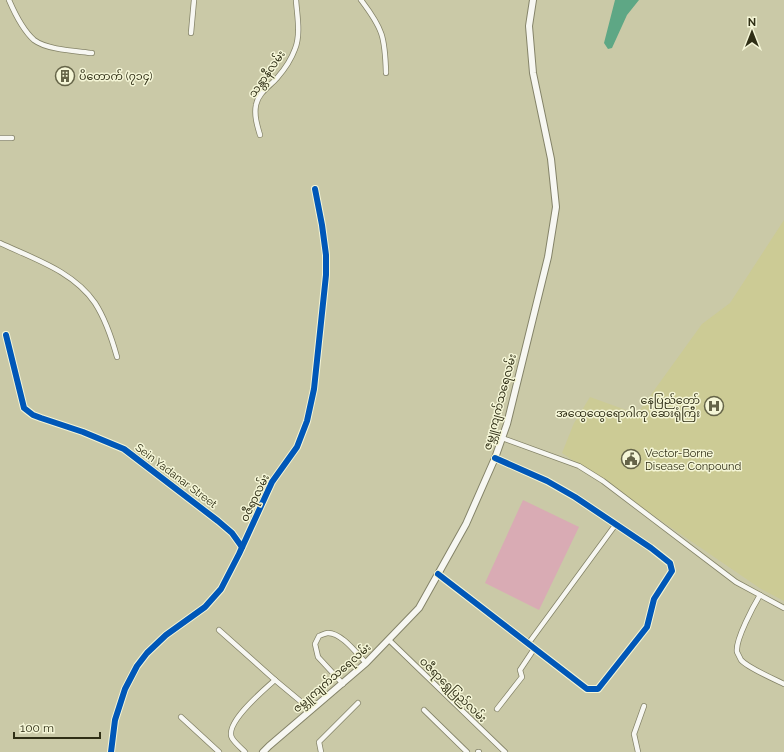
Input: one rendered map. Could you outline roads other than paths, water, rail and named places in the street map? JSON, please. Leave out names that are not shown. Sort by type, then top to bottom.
[{"type":"main road","name":"ဇမ္ဘူကျက်သရေလမ်း","points":[[263,752],[366,663],[419,608],[466,524],[495,458],[507,424],[548,257],[556,207],[551,159],[533,73],[529,26],[533,0]]},
{"type":"street","points":[[10,0],[24,28],[35,41],[51,47],[92,53]]},
{"type":"street","points":[[191,33],[194,0]]},
{"type":"street","name":"သန္တာနီလမ်း","points":[[260,135],[256,121],[256,103],[263,92],[276,79],[296,49],[298,34],[296,0]]},
{"type":"street","points":[[361,0],[379,24],[384,37],[386,73]]},
{"type":"street","points":[[0,138],[12,138]]},
{"type":"street","name":"ဝဇီရာလမ်း","points":[[111,752],[114,720],[125,689],[137,666],[147,653],[166,635],[205,607],[221,588],[272,482],[297,447],[314,390],[326,275],[326,255],[315,189]]},
{"type":"street","points":[[0,243],[62,272],[75,281],[95,304],[104,320],[117,357]]},
{"type":"street","name":"Sein Yadanar Street","points":[[6,335],[24,408],[33,415],[83,432],[124,449],[232,533],[242,547]]},
{"type":"street","points":[[502,438],[579,466],[603,481],[736,582],[784,608]]},
{"type":"street","points":[[438,574],[587,689],[598,689],[647,627],[654,599],[672,571],[670,563],[576,497],[547,481],[495,458]]},
{"type":"street","points":[[528,644],[616,524]]},
{"type":"street","points":[[760,595],[748,617],[737,646],[737,652],[742,661],[784,684]]},
{"type":"street","points":[[219,630],[311,710]]},
{"type":"street","points":[[343,684],[318,657],[315,644],[319,636],[327,633],[336,634],[366,663]]},
{"type":"street","name":"ဝဇီရာရွှေပြည်လမ်း","points":[[389,640],[505,752]]},
{"type":"street","points":[[497,709],[522,677],[520,670],[534,649]]},
{"type":"street","points":[[245,752],[232,738],[230,732],[242,712],[275,680]]},
{"type":"street","points":[[321,752],[319,742],[358,703]]},
{"type":"street","points":[[638,752],[634,734],[644,706]]},
{"type":"street","points":[[424,710],[467,752]]},
{"type":"street","points":[[181,717],[219,752]]},
{"type":"place","name":"ပိတောက် (၇၁၄)","points":[[65,76]]},
{"type":"place","name":"နေပြည်တော် အထွေထွေရောဂါကု ဆေးရုံကြီး","points":[[714,406]]},
{"type":"place","name":"Vector-Borne Disease Conpound","points":[[631,459]]}]
